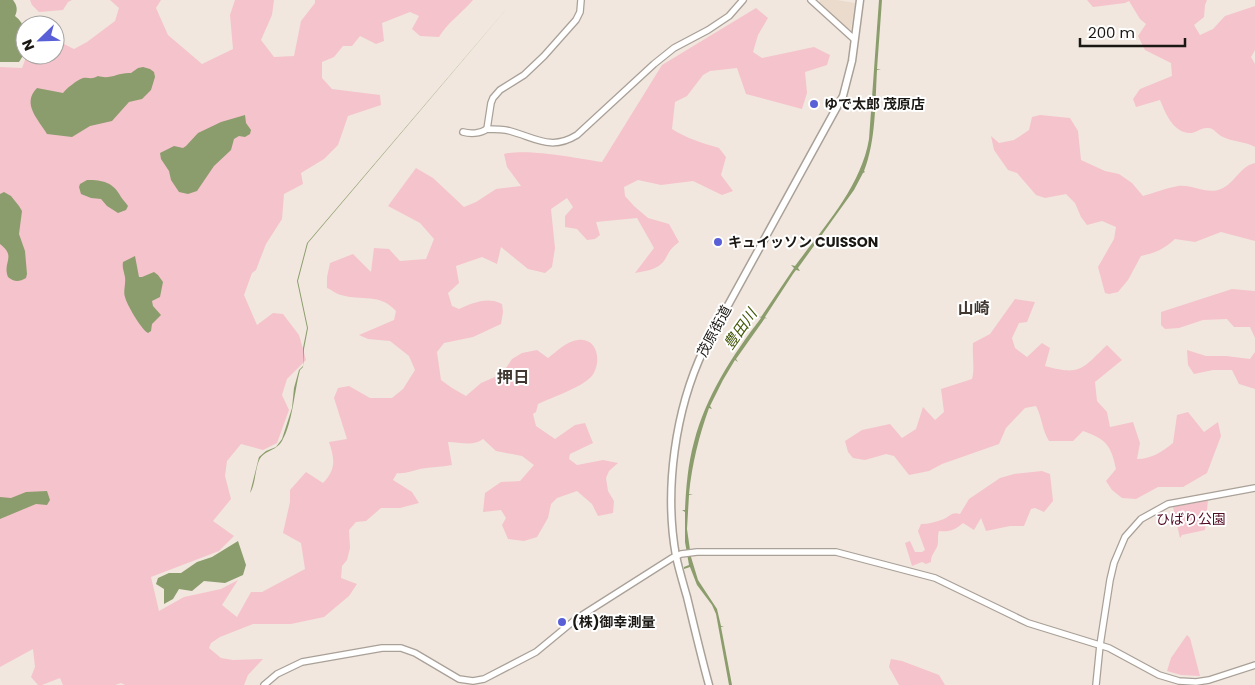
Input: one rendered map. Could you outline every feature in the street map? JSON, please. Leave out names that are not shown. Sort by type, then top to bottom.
[{"type":"main road","name":"茂原街道","points":[[709,685],[679,555],[671,507],[680,413],[693,372],[712,333],[836,111],[848,79],[860,0]]},
{"type":"street","points":[[487,129],[490,103],[493,98],[500,90],[528,72],[544,56],[576,20],[580,12],[581,0]]},
{"type":"street","points":[[462,132],[469,134],[478,133],[487,129],[508,131],[543,142],[568,140],[674,48],[708,30],[729,16],[743,0]]},
{"type":"street","points":[[811,0],[854,39]]},
{"type":"street","points":[[1096,685],[1100,645],[1114,563],[1119,547],[1125,537],[1134,526],[1152,512],[1168,504],[1255,488]]},
{"type":"street","points":[[264,685],[277,674],[302,662],[382,648],[397,648],[415,652],[459,679],[480,680],[496,674],[536,652],[576,619],[679,555],[697,552],[826,552],[848,555],[939,579],[1028,623],[1100,645],[1118,652],[1159,675],[1188,682],[1209,680],[1255,665]]},
{"type":"shaded area","points":[[0,0],[13,0],[17,8],[15,15],[15,62],[0,62]]},
{"type":"shaded area","points":[[514,0],[308,243],[298,281],[308,328],[303,367],[300,370],[291,416],[286,433],[280,444],[259,460],[250,493],[259,457],[266,451],[276,447],[282,439],[292,408],[294,388],[299,370],[303,366],[303,348],[307,328],[297,281],[307,243]]},
{"type":"shaded area","points":[[820,0],[855,3],[851,29],[848,30],[819,3]]},
{"type":"shaded area","points":[[879,0],[882,0],[877,69],[881,70],[877,70],[873,134],[865,172],[798,268],[800,271],[796,270],[793,274],[765,317],[767,319],[765,318],[736,359],[738,362],[735,360],[723,380],[710,406],[712,409],[709,408],[694,461],[689,494],[693,495],[689,495],[687,529],[691,557],[698,580],[717,609],[721,626],[724,626],[721,627],[732,685],[729,685],[716,614],[712,605],[697,585],[690,567],[684,569],[684,567],[689,565],[685,542],[685,512],[682,510],[685,510],[692,450],[705,409],[730,362],[761,318],[759,316],[761,317],[794,268],[791,265],[795,266],[829,222],[858,174],[865,157],[869,139]]},
{"type":"shaded area","points":[[143,67],[154,72],[155,77],[151,90],[142,99],[129,102],[112,121],[90,126],[72,137],[47,134],[33,112],[31,100],[37,88],[63,93],[72,84],[83,78],[131,73]]},
{"type":"shaded area","points":[[245,115],[246,123],[251,130],[250,134],[234,139],[231,150],[214,166],[197,191],[188,194],[179,192],[171,180],[169,171],[161,159],[160,153],[174,146],[183,148],[198,133],[221,122]]},
{"type":"shaded area","points":[[87,180],[103,181],[115,188],[128,206],[126,210],[118,213],[107,206],[101,199],[81,194],[80,184]]},
{"type":"shaded area","points":[[4,192],[11,196],[22,211],[19,234],[25,251],[27,274],[26,278],[19,281],[14,281],[8,277],[8,253],[0,244],[0,194]]},
{"type":"shaded area","points":[[135,256],[139,277],[154,272],[163,282],[160,297],[152,301],[153,306],[161,315],[152,324],[151,331],[148,333],[128,305],[124,295],[123,262]]},
{"type":"shaded area","points":[[47,491],[50,500],[47,505],[36,504],[0,519],[0,497],[11,498],[26,492]]},
{"type":"shaded area","points":[[238,541],[246,565],[243,575],[225,583],[204,581],[192,591],[179,589],[173,599],[164,604],[164,589],[156,584],[158,578],[169,573],[181,573],[197,562],[212,557]]},
{"type":"green space","points":[[30,0],[72,0],[68,2],[63,10],[39,12]]},
{"type":"green space","points":[[110,0],[161,0],[156,8],[168,35],[202,64],[233,49],[230,15],[235,0],[274,0],[272,15],[261,40],[274,57],[294,56],[301,21],[315,3],[315,0],[473,0],[446,27],[439,37],[420,36],[412,29],[419,16],[410,12],[382,23],[384,41],[376,44],[360,36],[352,46],[343,46],[334,57],[322,62],[322,78],[332,89],[380,95],[381,105],[348,116],[338,145],[324,159],[301,173],[303,184],[284,194],[282,219],[266,244],[244,295],[257,325],[273,313],[283,314],[299,335],[306,360],[287,379],[282,395],[289,410],[277,443],[263,450],[241,444],[227,461],[225,476],[231,499],[213,521],[234,536],[219,551],[151,577],[159,611],[184,597],[221,589],[238,580],[222,605],[237,617],[251,592],[262,592],[305,569],[301,543],[283,533],[290,502],[290,490],[306,472],[323,483],[330,473],[333,464],[329,442],[347,439],[334,398],[338,388],[349,386],[370,398],[392,398],[403,389],[415,370],[409,356],[390,341],[368,339],[359,335],[394,320],[396,311],[384,302],[370,298],[349,297],[337,294],[327,288],[327,277],[330,263],[353,254],[371,272],[374,248],[389,249],[400,261],[426,259],[434,239],[420,223],[388,206],[416,168],[433,178],[464,207],[476,202],[496,189],[521,186],[507,167],[504,154],[514,152],[539,153],[602,162],[662,65],[756,8],[768,18],[758,35],[753,52],[762,58],[814,47],[830,55],[827,65],[805,72],[807,93],[802,109],[746,94],[737,68],[710,71],[703,75],[687,96],[675,102],[672,129],[689,138],[719,148],[726,157],[721,175],[733,191],[722,195],[693,181],[661,185],[638,180],[624,187],[625,196],[634,206],[648,218],[669,224],[679,242],[671,249],[664,261],[651,270],[635,273],[654,248],[637,218],[596,222],[600,235],[595,239],[587,240],[577,229],[565,227],[565,216],[573,207],[567,198],[551,209],[555,248],[552,267],[545,273],[528,269],[501,247],[497,264],[482,257],[456,266],[459,283],[448,293],[452,306],[459,309],[486,300],[502,304],[503,312],[501,324],[473,337],[444,343],[437,352],[441,380],[466,396],[481,383],[502,374],[512,359],[522,353],[537,350],[548,358],[570,342],[585,340],[590,343],[594,347],[597,359],[597,366],[591,377],[573,389],[538,404],[536,412],[533,414],[536,426],[555,439],[575,425],[585,423],[593,443],[570,454],[569,459],[577,465],[603,460],[618,463],[609,471],[606,478],[608,491],[614,501],[613,513],[598,516],[592,504],[577,491],[557,498],[551,504],[548,518],[537,537],[524,541],[508,539],[502,525],[506,518],[501,510],[483,512],[485,493],[501,482],[520,481],[534,465],[522,456],[496,451],[483,439],[475,443],[448,442],[452,465],[397,473],[393,480],[412,492],[419,503],[400,508],[381,508],[366,521],[356,522],[349,530],[350,548],[347,560],[342,566],[341,578],[357,584],[349,596],[324,617],[291,624],[253,624],[220,637],[211,643],[209,648],[221,658],[233,660],[263,659],[248,675],[244,685],[125,685],[121,683],[115,685],[63,685],[60,678],[38,685],[31,677],[35,667],[33,649],[0,667],[0,67],[22,68],[23,65],[65,65],[65,44],[74,49],[87,42],[115,21],[119,8]]},
{"type":"green space","points":[[1087,0],[1207,0],[1204,17],[1194,25],[1200,35],[1213,29],[1225,16],[1255,6],[1255,50],[1251,57],[1255,64],[1255,147],[1225,138],[1210,128],[1190,133],[1179,130],[1170,121],[1160,100],[1136,107],[1133,99],[1140,89],[1172,76],[1171,63],[1145,50],[1138,36],[1146,24],[1140,19],[1129,1],[1093,7]]},
{"type":"green space","points":[[1040,115],[1070,118],[1078,131],[1081,160],[1105,171],[1119,174],[1132,183],[1143,196],[1178,186],[1216,191],[1230,183],[1245,167],[1255,163],[1255,241],[1221,232],[1195,242],[1175,239],[1159,250],[1141,256],[1128,280],[1118,292],[1105,293],[1098,267],[1114,239],[1116,227],[1102,221],[1087,225],[1075,203],[1066,194],[1045,198],[1036,195],[1017,173],[1008,170],[994,150],[991,136],[999,143],[1014,140],[1029,130],[1032,117]]},
{"type":"green space","points":[[1232,289],[1255,291],[1255,338],[1250,327],[1234,327],[1227,319],[1203,320],[1179,328],[1165,329],[1161,325],[1161,312]]},
{"type":"green space","points":[[1015,299],[1035,302],[1027,322],[1019,323],[1012,338],[1015,348],[1027,357],[1042,343],[1050,348],[1045,366],[1074,370],[1086,365],[1107,345],[1122,360],[1095,382],[1097,401],[1107,412],[1110,427],[1133,422],[1140,443],[1137,459],[1147,458],[1156,454],[1173,443],[1177,415],[1188,412],[1204,432],[1218,422],[1221,436],[1207,473],[1183,487],[1158,487],[1136,499],[1122,498],[1112,490],[1106,481],[1116,469],[1112,454],[1106,444],[1097,437],[1083,431],[1073,441],[1049,441],[1036,406],[1025,408],[1006,428],[999,444],[942,464],[929,471],[909,475],[894,456],[886,454],[865,460],[853,458],[848,452],[845,441],[862,430],[890,424],[902,438],[916,429],[923,407],[935,420],[944,412],[941,389],[972,379],[973,343],[990,334]]},
{"type":"green space","points":[[1187,350],[1206,356],[1250,359],[1255,352],[1255,389],[1239,384],[1232,370],[1213,370],[1194,374],[1188,365]]},
{"type":"green space","points":[[1042,471],[1050,474],[1053,501],[1044,512],[1035,508],[1031,509],[1024,526],[1010,526],[986,531],[981,518],[974,530],[963,523],[952,530],[939,531],[938,545],[931,562],[926,564],[922,562],[912,566],[905,543],[910,541],[915,552],[925,550],[918,531],[921,524],[939,521],[954,513],[960,514],[969,499],[1000,478],[1014,474]]},
{"type":"green space","name":"ひばり公園","points":[[1208,500],[1205,530],[1182,535],[1180,538],[1173,507]]},
{"type":"green space","points":[[1187,635],[1190,638],[1200,676],[1181,675],[1167,671],[1171,658]]},
{"type":"green space","points":[[891,659],[902,661],[939,675],[945,685],[899,685],[889,667]]},
{"type":"place","name":"ゆで太郎 茂原店","points":[[814,104]]},
{"type":"place","name":"キュイッソン CUISSON","points":[[718,242]]},
{"type":"place","name":"(株)御幸測量","points":[[562,622]]},
{"type":"district","name":"山崎","points":[[974,308]]},
{"type":"district","name":"押日","points":[[513,377]]},
{"type":"water label","name":"豊田川","points":[[740,329]]}]
